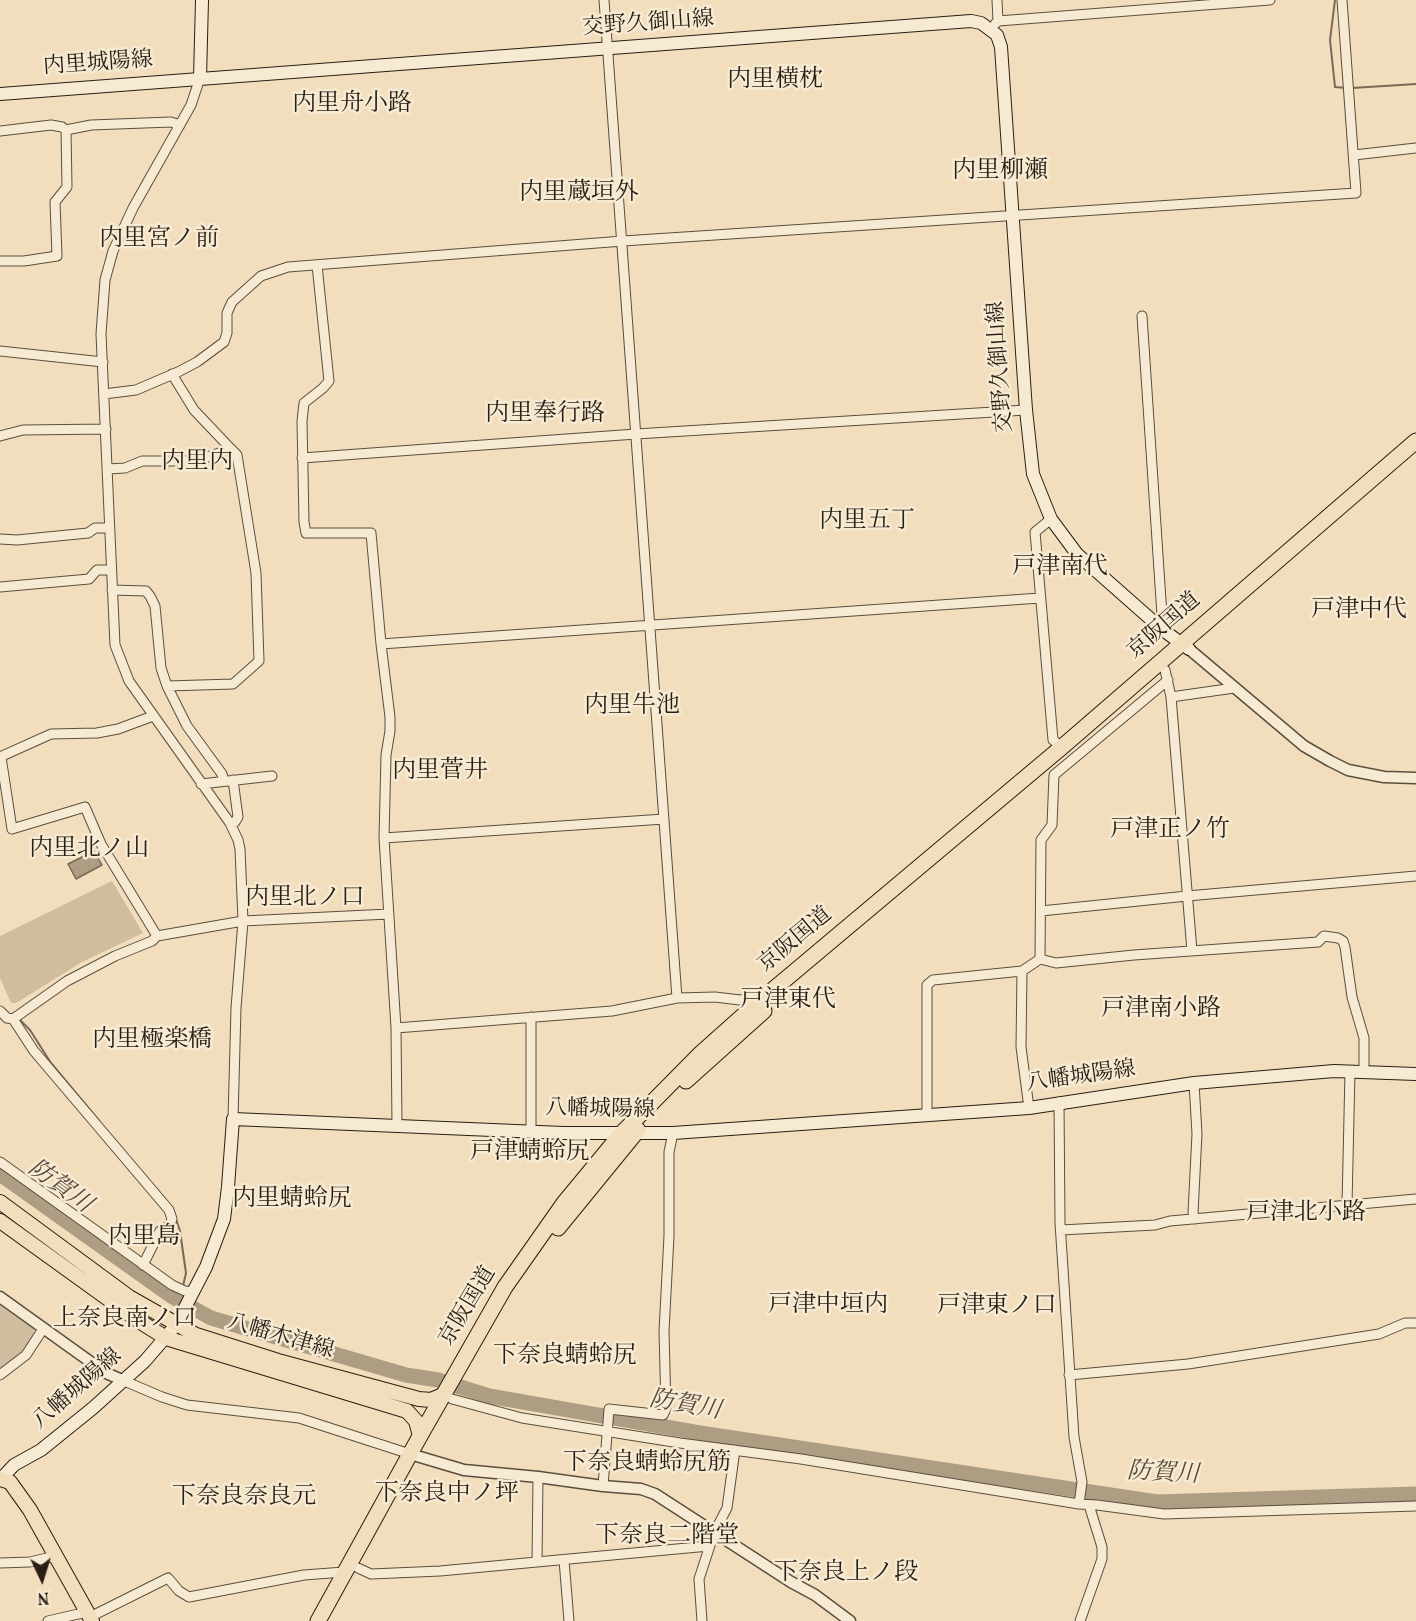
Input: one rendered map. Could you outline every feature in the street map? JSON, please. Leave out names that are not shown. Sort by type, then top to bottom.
[{"type":"highway","name":"京阪国道","points":[[627,1134],[764,1011],[973,831],[1167,675],[1185,646],[1416,441]]},
{"type":"highway","name":"京阪国道","points":[[318,1621],[351,1570],[458,1378],[547,1241],[627,1134],[693,1060],[756,1004],[1416,452]]},
{"type":"highway","name":"京阪国道","points":[[415,1455],[420,1436],[448,1396]]},
{"type":"highway","name":"京阪国道","points":[[328,1621],[351,1570]]},
{"type":"main road","points":[[200,78],[202,0]]},
{"type":"main road","name":"交野久御山線","points":[[200,78],[971,21],[994,25],[1001,47],[1026,410],[1033,474],[1051,519],[1077,554],[1163,630],[1185,646]]},
{"type":"main road","name":"内里城陽線","points":[[0,94],[200,78]]},
{"type":"main road","name":"八幡城陽線","points":[[0,1479],[14,1464],[41,1450],[93,1408],[145,1361],[179,1320],[206,1267],[224,1220],[233,1119],[531,1131],[673,1133],[1029,1108],[1194,1083],[1334,1071],[1416,1074]]},
{"type":"main road","name":"八幡木津線","points":[[0,1202],[129,1297],[179,1320],[196,1335],[278,1361],[419,1399],[431,1400],[448,1396]]},
{"type":"main road","name":"八幡木津線","points":[[0,1220],[166,1338],[406,1411],[416,1420],[420,1436]]},
{"type":"main road","points":[[0,1479],[10,1482],[18,1492],[89,1617]]},
{"type":"street","points":[[604,0],[676,998]]},
{"type":"street","points":[[997,0],[994,25],[1270,0]]},
{"type":"street","points":[[104,394],[136,390],[197,362],[224,342],[227,313],[232,302],[261,276],[288,267],[622,241],[1356,193],[1342,0]]},
{"type":"street","points":[[200,78],[191,105],[143,190],[113,251],[105,280],[101,313],[115,645],[129,681],[230,823],[240,849],[243,921],[236,1008],[233,1119]]},
{"type":"street","points":[[0,131],[51,125],[66,130],[91,124],[171,122],[180,125]]},
{"type":"street","points":[[0,261],[24,261],[57,256],[54,206],[68,187],[66,130]]},
{"type":"street","points":[[1354,155],[1416,148]]},
{"type":"street","points":[[317,265],[328,381],[304,404],[302,458],[306,533],[371,533],[390,731],[386,755],[384,838],[396,1029],[397,1125]]},
{"type":"street","points":[[1142,316],[1163,630]]},
{"type":"street","points":[[0,351],[103,362]]},
{"type":"street","points":[[167,686],[233,684],[259,661],[256,573],[237,455],[194,410],[172,374]]},
{"type":"street","points":[[302,458],[636,434],[1026,410]]},
{"type":"street","points":[[0,436],[23,430],[106,429]]},
{"type":"street","points":[[106,469],[125,468],[142,461],[196,461],[231,449]]},
{"type":"street","points":[[1051,519],[1035,532],[1053,740],[1062,747]]},
{"type":"street","points":[[0,539],[17,540],[88,533],[95,528],[109,528]]},
{"type":"street","points":[[0,587],[89,579],[97,570],[111,570]]},
{"type":"street","points":[[112,590],[146,591],[150,596],[154,606],[161,668],[167,686],[187,726],[228,781],[238,817],[235,822],[230,823]]},
{"type":"street","points":[[381,644],[1040,598]]},
{"type":"street","points":[[1185,646],[1304,747],[1347,770],[1384,777],[1416,778]]},
{"type":"street","points":[[1167,675],[1171,697],[1192,951]]},
{"type":"street","points":[[1040,959],[1041,840],[1052,825],[1054,775],[1167,675]]},
{"type":"street","points":[[1171,697],[1234,688]]},
{"type":"street","points":[[153,716],[118,729],[97,733],[51,734],[0,757],[12,829],[85,807],[101,844],[157,936]]},
{"type":"street","points":[[201,784],[272,776]]},
{"type":"street","points":[[384,838],[664,819]]},
{"type":"street","points":[[1041,911],[1416,876]]},
{"type":"street","points":[[0,1011],[7,1018],[13,1019],[67,981],[115,956],[152,941],[157,936],[243,921],[389,914]]},
{"type":"street","points":[[927,1115],[927,985],[933,980],[1022,971],[1040,959],[1056,963],[1318,942],[1324,936],[1343,941],[1352,997],[1364,1038],[1364,1073]]},
{"type":"street","points":[[1022,971],[1021,1047],[1029,1108]]},
{"type":"street","points":[[396,1029],[612,1011],[676,998],[715,997],[740,1000],[751,998],[756,1004]]},
{"type":"street","points":[[531,1017],[531,1131]]},
{"type":"street","points":[[13,1019],[34,1051],[169,1210],[172,1219],[170,1225],[160,1231],[143,1265]]},
{"type":"street","points":[[1347,1205],[1350,1071]]},
{"type":"street","points":[[1194,1083],[1197,1134],[1193,1214],[1195,1219]]},
{"type":"street","points":[[1059,1102],[1061,1230],[1074,1437],[1082,1482],[1083,1503],[1102,1547],[1102,1559],[1080,1621]]},
{"type":"street","points":[[603,1486],[609,1409],[663,1415],[666,1408],[664,1331],[669,1236],[669,1152],[673,1133]]},
{"type":"street","points":[[0,1162],[172,1285],[194,1292]]},
{"type":"street","points":[[1061,1230],[1155,1225],[1170,1221],[1416,1199]]},
{"type":"street","points":[[0,1220],[10,1216],[26,1221]]},
{"type":"street","points":[[0,1297],[106,1372],[162,1397],[187,1405],[299,1418],[464,1470],[641,1489],[655,1494],[815,1595],[850,1621]]},
{"type":"street","points":[[1070,1375],[1199,1362],[1379,1334],[1405,1323],[1416,1323]]},
{"type":"street","points":[[0,1375],[26,1355],[44,1329]]},
{"type":"street","points":[[448,1396],[522,1419],[1164,1514],[1416,1506]]},
{"type":"street","points":[[702,1621],[699,1579],[714,1533],[727,1508],[735,1450]]},
{"type":"street","points":[[537,1562],[538,1477]]},
{"type":"street","points":[[48,1621],[89,1617],[168,1578],[178,1591],[189,1597],[304,1575],[351,1570],[370,1574],[440,1571],[709,1546]]},
{"type":"street","points":[[0,1563],[30,1562],[55,1556]]},
{"type":"street","points":[[564,1560],[569,1621]]},
{"type":"shaded area","points":[[94,851],[102,865],[76,879],[68,864]]},
{"type":"shaded area","points":[[112,881],[143,933],[82,962],[16,1003],[11,1003],[0,978],[0,936]]},
{"type":"shaded area","points":[[0,1303],[33,1327],[36,1336],[24,1354],[0,1372]]},
{"type":"waterway","points":[[1335,0],[1330,40],[1335,87],[1346,88]]},
{"type":"waterway","points":[[1352,88],[1416,84]]},
{"type":"waterway","points":[[19,1019],[30,1030],[51,1063],[100,1122]]},
{"type":"waterway","name":"防賀川","points":[[0,1174],[171,1296],[211,1318],[406,1375],[438,1380],[489,1396],[700,1433],[1157,1502],[1416,1494]]},
{"type":"waterway","points":[[173,1210],[180,1231],[186,1273],[183,1286]]},
{"type":"waterway","points":[[176,1298],[180,1291]]},
{"type":"district","name":"内里横枕","points":[[775,82]]},
{"type":"district","name":"内里舟小路","points":[[352,106]]},
{"type":"district","name":"内里柳瀬","points":[[1000,173]]},
{"type":"district","name":"内里蔵垣外","points":[[579,195]]},
{"type":"district","name":"内里宮ノ前","points":[[159,241]]},
{"type":"district","name":"内里奉行路","points":[[545,416]]},
{"type":"district","name":"内里内","points":[[197,464]]},
{"type":"district","name":"内里五丁","points":[[867,523]]},
{"type":"district","name":"戸津南代","points":[[1060,569]]},
{"type":"district","name":"戸津中代","points":[[1359,612]]},
{"type":"district","name":"内里牛池","points":[[632,708]]},
{"type":"district","name":"内里菅井","points":[[440,773]]},
{"type":"district","name":"戸津正ノ竹","points":[[1170,832]]},
{"type":"district","name":"内里北ノ山","points":[[89,851]]},
{"type":"district","name":"内里北ノ口","points":[[305,900]]},
{"type":"district","name":"戸津東代","points":[[788,1002]]},
{"type":"district","name":"戸津南小路","points":[[1161,1011]]},
{"type":"district","name":"内里極楽橋","points":[[152,1042]]},
{"type":"district","name":"戸津蜻蛉尻","points":[[530,1154]]},
{"type":"district","name":"内里蜻蛉尻","points":[[292,1201]]},
{"type":"district","name":"戸津北小路","points":[[1306,1215]]},
{"type":"district","name":"内里島","points":[[144,1239]]},
{"type":"district","name":"戸津中垣内","points":[[828,1307]]},
{"type":"district","name":"戸津東ノ口","points":[[997,1308]]},
{"type":"district","name":"上奈良南ノ口","points":[[125,1321]]},
{"type":"district","name":"下奈良蜻蛉尻","points":[[565,1358]]},
{"type":"district","name":"下奈良蜻蛉尻筋","points":[[647,1465]]},
{"type":"district","name":"下奈良中ノ坪","points":[[447,1496]]},
{"type":"district","name":"下奈良奈良元","points":[[244,1499]]},
{"type":"district","name":"下奈良二階堂","points":[[667,1538]]},
{"type":"district","name":"下奈良上ノ段","points":[[846,1575]]}]
